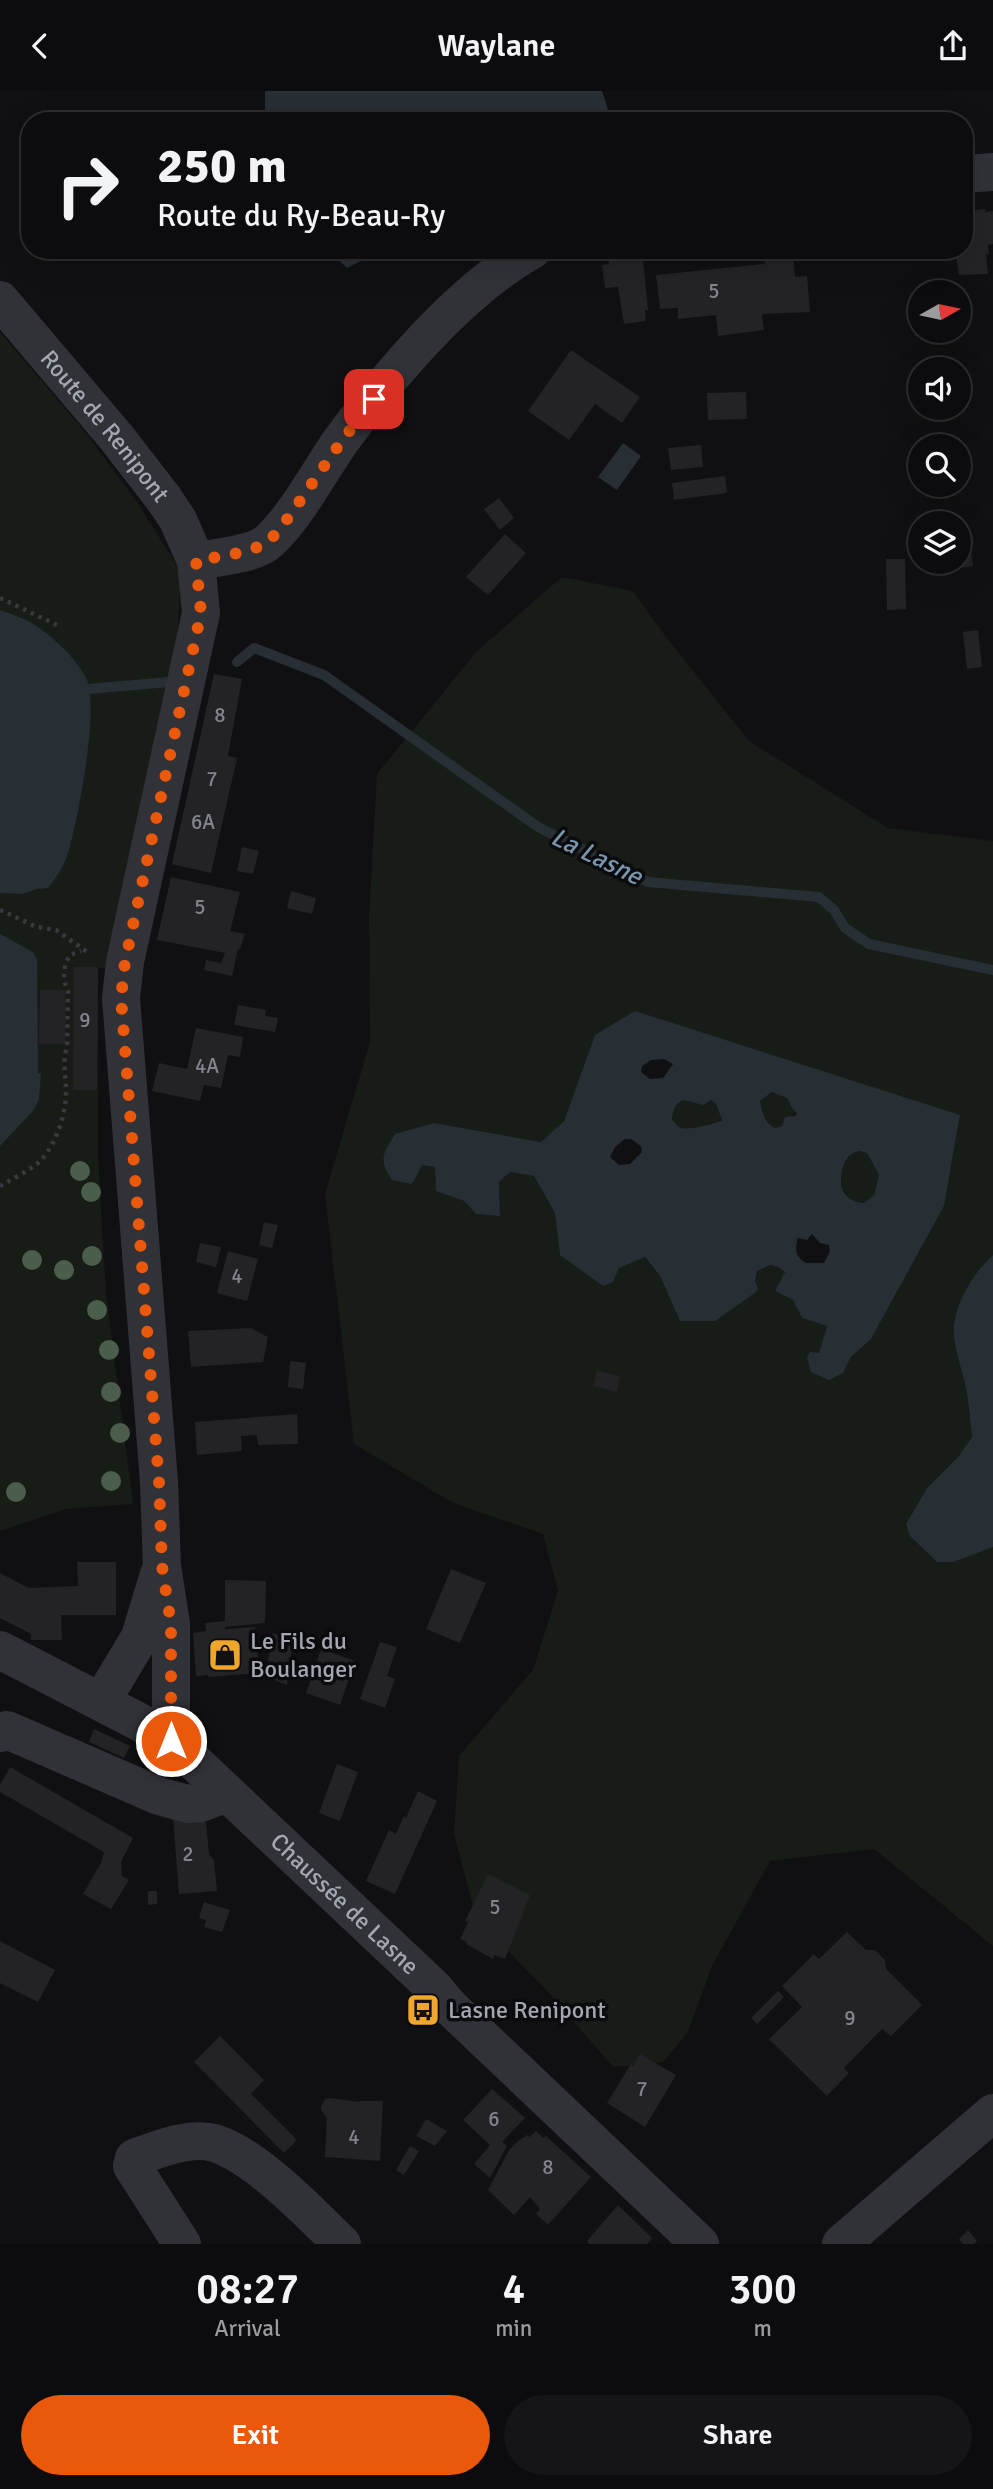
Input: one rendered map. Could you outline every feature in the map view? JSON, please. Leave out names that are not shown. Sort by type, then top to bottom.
[{"type":"street","points":[[973,173],[993,172]]},
{"type":"street","points":[[196,561],[243,552],[267,544],[407,357],[453,311],[516,259]]},
{"type":"street","name":"Route de Renipont","points":[[0,300],[116,437],[164,499],[178,520],[196,561],[201,613],[172,710],[132,901],[121,998],[159,1482],[162,1566]]},
{"type":"street","points":[[101,1702],[140,1637],[162,1566]]},
{"type":"street","points":[[162,1566],[171,1624],[171,1741]]},
{"type":"street","name":"Chaussée de Lasne","points":[[0,1650],[171,1741],[433,1987],[450,2007],[689,2240]]},
{"type":"street","points":[[0,1733],[7,1730],[105,1774],[188,1804],[201,1803],[228,1793]]},
{"type":"street","points":[[841,2244],[993,2113]]},
{"type":"street","points":[[182,2244],[132,2167],[134,2158],[171,2144],[212,2142],[250,2161],[342,2244]]},
{"type":"path","points":[[0,598],[57,625]]},
{"type":"path","points":[[0,910],[37,927],[56,930],[82,951],[70,955],[65,963],[65,1105],[58,1133],[39,1162],[0,1187]]},
{"type":"shaded area","points":[[265,91],[602,91],[609,112],[265,112]]},
{"type":"shaded area","points":[[338,259],[364,259],[347,268]]},
{"type":"shaded area","points":[[0,332],[81,427],[135,499],[181,572],[176,663],[112,969],[98,968],[98,1157],[106,1293],[133,1504],[66,1509],[0,1531]]},
{"type":"shaded area","points":[[623,443],[641,456],[617,490],[598,477]]},
{"type":"shaded area","points":[[562,577],[633,591],[749,741],[888,828],[993,841],[993,1255],[984,1263],[956,1347],[966,1388],[972,1437],[958,1457],[927,1488],[906,1524],[937,1562],[954,1562],[993,1547],[993,1946],[874,1849],[770,1861],[712,1966],[688,2032],[663,2062],[613,2067],[550,1994],[476,1918],[454,1834],[459,1756],[533,1670],[558,1591],[543,1534],[453,1503],[354,1444],[325,1194],[370,1042],[369,915],[377,774],[477,651]],"holes":[[[595,1035],[960,1116],[944,1206],[871,1339],[851,1357],[843,1373],[816,1354],[819,1353],[827,1326],[802,1318],[793,1300],[775,1291],[785,1272],[778,1267],[768,1266],[757,1271],[755,1281],[680,1321],[660,1276],[644,1257],[618,1268],[613,1282],[560,1255],[555,1213],[534,1176],[510,1172],[499,1182],[500,1216],[476,1214],[464,1201],[436,1191],[436,1167],[422,1165],[434,1123],[541,1142],[564,1121]]]},
{"type":"shaded area","points":[[0,610],[30,622],[62,647],[83,672],[90,694],[91,713],[86,761],[69,852],[48,888],[22,894],[0,893]]},
{"type":"shaded area","points":[[0,934],[33,952],[37,959],[38,1073],[41,1073],[39,1100],[33,1111],[0,1146]]},
{"type":"shaded area","points":[[635,1011],[960,1115],[944,1206],[871,1339],[851,1357],[843,1373],[829,1380],[811,1372],[807,1357],[810,1352],[819,1353],[827,1326],[802,1318],[793,1300],[775,1291],[785,1272],[778,1267],[770,1265],[757,1271],[756,1292],[715,1321],[680,1321],[660,1276],[645,1257],[619,1268],[613,1282],[603,1286],[560,1255],[555,1213],[534,1176],[510,1172],[499,1182],[500,1216],[476,1214],[464,1201],[436,1191],[435,1167],[422,1165],[412,1184],[392,1180],[385,1167],[384,1157],[395,1134],[434,1123],[541,1142],[564,1121],[595,1035]],"holes":[[[664,1059],[673,1064],[663,1078],[650,1079],[641,1072],[642,1066],[651,1060]],[[772,1092],[787,1098],[797,1113],[795,1116],[785,1117],[782,1126],[775,1128],[763,1113],[760,1101]],[[684,1100],[703,1105],[711,1100],[716,1104],[722,1120],[681,1128],[672,1119],[678,1103]],[[625,1139],[631,1139],[641,1146],[642,1152],[630,1164],[619,1165],[610,1157],[615,1147]],[[859,1151],[867,1153],[879,1175],[874,1195],[864,1203],[849,1198],[841,1186],[842,1169],[849,1156]],[[812,1234],[820,1243],[829,1245],[830,1251],[824,1263],[806,1263],[800,1259],[796,1249],[798,1238],[807,1240]]]},
{"type":"shaded area","points":[[773,1092],[787,1098],[797,1112],[782,1126],[775,1128],[766,1120],[760,1101]]},
{"type":"shaded area","points":[[684,1099],[696,1103],[711,1100],[716,1104],[722,1119],[702,1126],[680,1127],[672,1116],[677,1105]]},
{"type":"shaded area","points":[[859,1151],[867,1153],[879,1175],[874,1195],[864,1203],[850,1198],[841,1186],[842,1169],[846,1160]]},
{"type":"shaded area","points":[[993,1255],[993,1547],[954,1562],[937,1562],[910,1536],[906,1524],[927,1488],[958,1457],[972,1437],[954,1327],[964,1293]]},
{"type":"building","points":[[973,210],[993,211],[993,244],[988,245],[989,254],[986,254],[988,274],[959,275],[956,259],[973,259]]},
{"type":"building","points":[[609,259],[643,259],[648,310],[645,310],[646,321],[624,324],[618,287],[605,288],[602,265],[609,264]]},
{"type":"building","points":[[765,259],[794,259],[795,277],[807,276],[810,312],[762,314],[764,330],[718,336],[716,315],[678,319],[678,308],[660,309],[656,275],[765,264]]},
{"type":"building","points":[[571,350],[640,397],[622,423],[595,404],[569,440],[528,411]]},
{"type":"building","points":[[746,392],[747,419],[708,420],[707,393]]},
{"type":"building","points":[[701,445],[703,467],[671,470],[668,448]]},
{"type":"building","points":[[725,476],[727,493],[674,500],[672,483]]},
{"type":"building","points":[[499,498],[514,518],[500,530],[484,509]]},
{"type":"building","points":[[505,534],[526,553],[488,595],[466,577]]},
{"type":"building","points":[[886,559],[905,559],[906,609],[887,610]]},
{"type":"building","points":[[978,630],[982,667],[967,669],[963,632]]},
{"type":"building","points":[[214,674],[242,679],[228,756],[237,758],[211,873],[172,864]]},
{"type":"building","points":[[242,847],[259,851],[253,874],[237,871]]},
{"type":"building","points":[[171,877],[240,892],[230,931],[245,934],[238,949],[232,976],[204,970],[206,960],[221,963],[225,953],[157,940]]},
{"type":"building","points":[[291,891],[316,898],[312,914],[287,908]]},
{"type":"building","points":[[74,967],[98,967],[97,1090],[73,1090]]},
{"type":"building","points":[[40,990],[65,990],[65,1044],[39,1044]]},
{"type":"building","points":[[238,1005],[266,1010],[265,1016],[278,1018],[275,1032],[234,1025]]},
{"type":"building","points":[[196,1028],[243,1037],[240,1057],[228,1055],[221,1088],[204,1085],[200,1101],[152,1091],[159,1063],[187,1069]]},
{"type":"building","points":[[264,1222],[278,1225],[272,1248],[259,1245]]},
{"type":"building","points":[[200,1243],[221,1247],[216,1267],[196,1262]]},
{"type":"building","points":[[228,1251],[258,1259],[247,1301],[217,1293]]},
{"type":"building","points":[[251,1328],[268,1337],[263,1362],[191,1367],[188,1331]]},
{"type":"building","points":[[290,1361],[306,1363],[303,1389],[288,1387]]},
{"type":"building","points":[[597,1371],[620,1376],[617,1392],[593,1386]]},
{"type":"building","points":[[297,1414],[298,1444],[258,1445],[257,1435],[241,1436],[242,1451],[197,1455],[195,1422]]},
{"type":"building","points":[[77,1562],[116,1562],[116,1615],[61,1615],[62,1640],[31,1640],[31,1634],[0,1618],[0,1573],[29,1588],[78,1586]]},
{"type":"building","points":[[451,1569],[486,1583],[460,1643],[426,1629]]},
{"type":"building","points":[[225,1580],[266,1581],[265,1623],[225,1627],[255,1627],[259,1673],[196,1676],[193,1633],[206,1631],[205,1623],[225,1621]]},
{"type":"building","points":[[272,1633],[293,1640],[287,1685],[266,1677]]},
{"type":"building","points":[[380,1642],[397,1647],[387,1676],[395,1679],[385,1708],[360,1699]]},
{"type":"building","points":[[321,1649],[355,1661],[340,1705],[306,1693]]},
{"type":"building","points":[[94,1729],[130,1746],[124,1758],[89,1742]]},
{"type":"building","points":[[337,1764],[358,1772],[340,1821],[319,1813]]},
{"type":"building","points":[[10,1767],[133,1838],[121,1862],[122,1876],[129,1880],[111,1909],[83,1894],[101,1863],[104,1852],[0,1792],[0,1785]]},
{"type":"building","points":[[418,1791],[437,1801],[395,1894],[366,1881],[389,1830],[396,1834]]},
{"type":"building","points":[[173,1818],[206,1822],[217,1891],[179,1894]]},
{"type":"building","points":[[488,1874],[530,1895],[505,1959],[494,1955],[493,1959],[460,1939],[468,1922],[465,1921]]},
{"type":"building","points":[[148,1891],[157,1891],[157,1904],[148,1905]]},
{"type":"building","points":[[204,1902],[230,1910],[222,1932],[204,1927],[206,1920],[199,1918]]},
{"type":"building","points":[[847,1932],[866,1950],[875,1950],[885,1960],[886,1969],[922,2005],[891,2036],[882,2029],[844,2068],[849,2073],[827,2096],[769,2039],[802,2007],[782,1986],[814,1954],[819,1959]]},
{"type":"building","points":[[0,1941],[55,1970],[38,2002],[0,1983]]},
{"type":"building","points":[[778,1991],[784,1997],[757,2024],[751,2018]]},
{"type":"building","points":[[220,2036],[264,2080],[251,2094],[297,2140],[284,2153],[194,2062]]},
{"type":"building","points":[[640,2054],[676,2075],[645,2127],[607,2103]]},
{"type":"building","points":[[492,2089],[525,2118],[502,2142],[507,2146],[490,2178],[474,2164],[490,2145],[463,2120]]},
{"type":"building","points":[[325,2099],[359,2102],[383,2101],[380,2161],[325,2157],[327,2118],[321,2107]]},
{"type":"building","points":[[426,2119],[447,2131],[435,2146],[416,2136]]},
{"type":"building","points":[[536,2131],[543,2138],[546,2136],[591,2177],[548,2225],[536,2214],[540,2209],[530,2197],[514,2215],[488,2190],[509,2150],[518,2141],[527,2135],[530,2137]]},
{"type":"building","points":[[410,2146],[419,2151],[404,2175],[396,2170]]},
{"type":"building","points":[[618,2205],[652,2238],[647,2244],[589,2244],[587,2241]]},
{"type":"building","points":[[968,2230],[977,2241],[974,2244],[963,2244],[959,2239]]},
{"type":"waterway","name":"La Lasne","points":[[237,662],[254,648],[324,675],[538,827],[648,882],[819,897],[834,910],[845,928],[869,944],[993,970]]},
{"type":"waterway","name":"La Lasne","points":[[77,690],[169,682]]},
{"type":"place","name":"Le Fils du Boulanger","points":[[225,1655]]},
{"type":"place","name":"Lasne Renipont","points":[[423,2010]]},
{"type":"route","points":[[171,1741],[171,1624],[162,1566],[159,1482],[121,998],[125,962],[201,613],[196,561],[243,552],[267,544],[374,399]]}]
